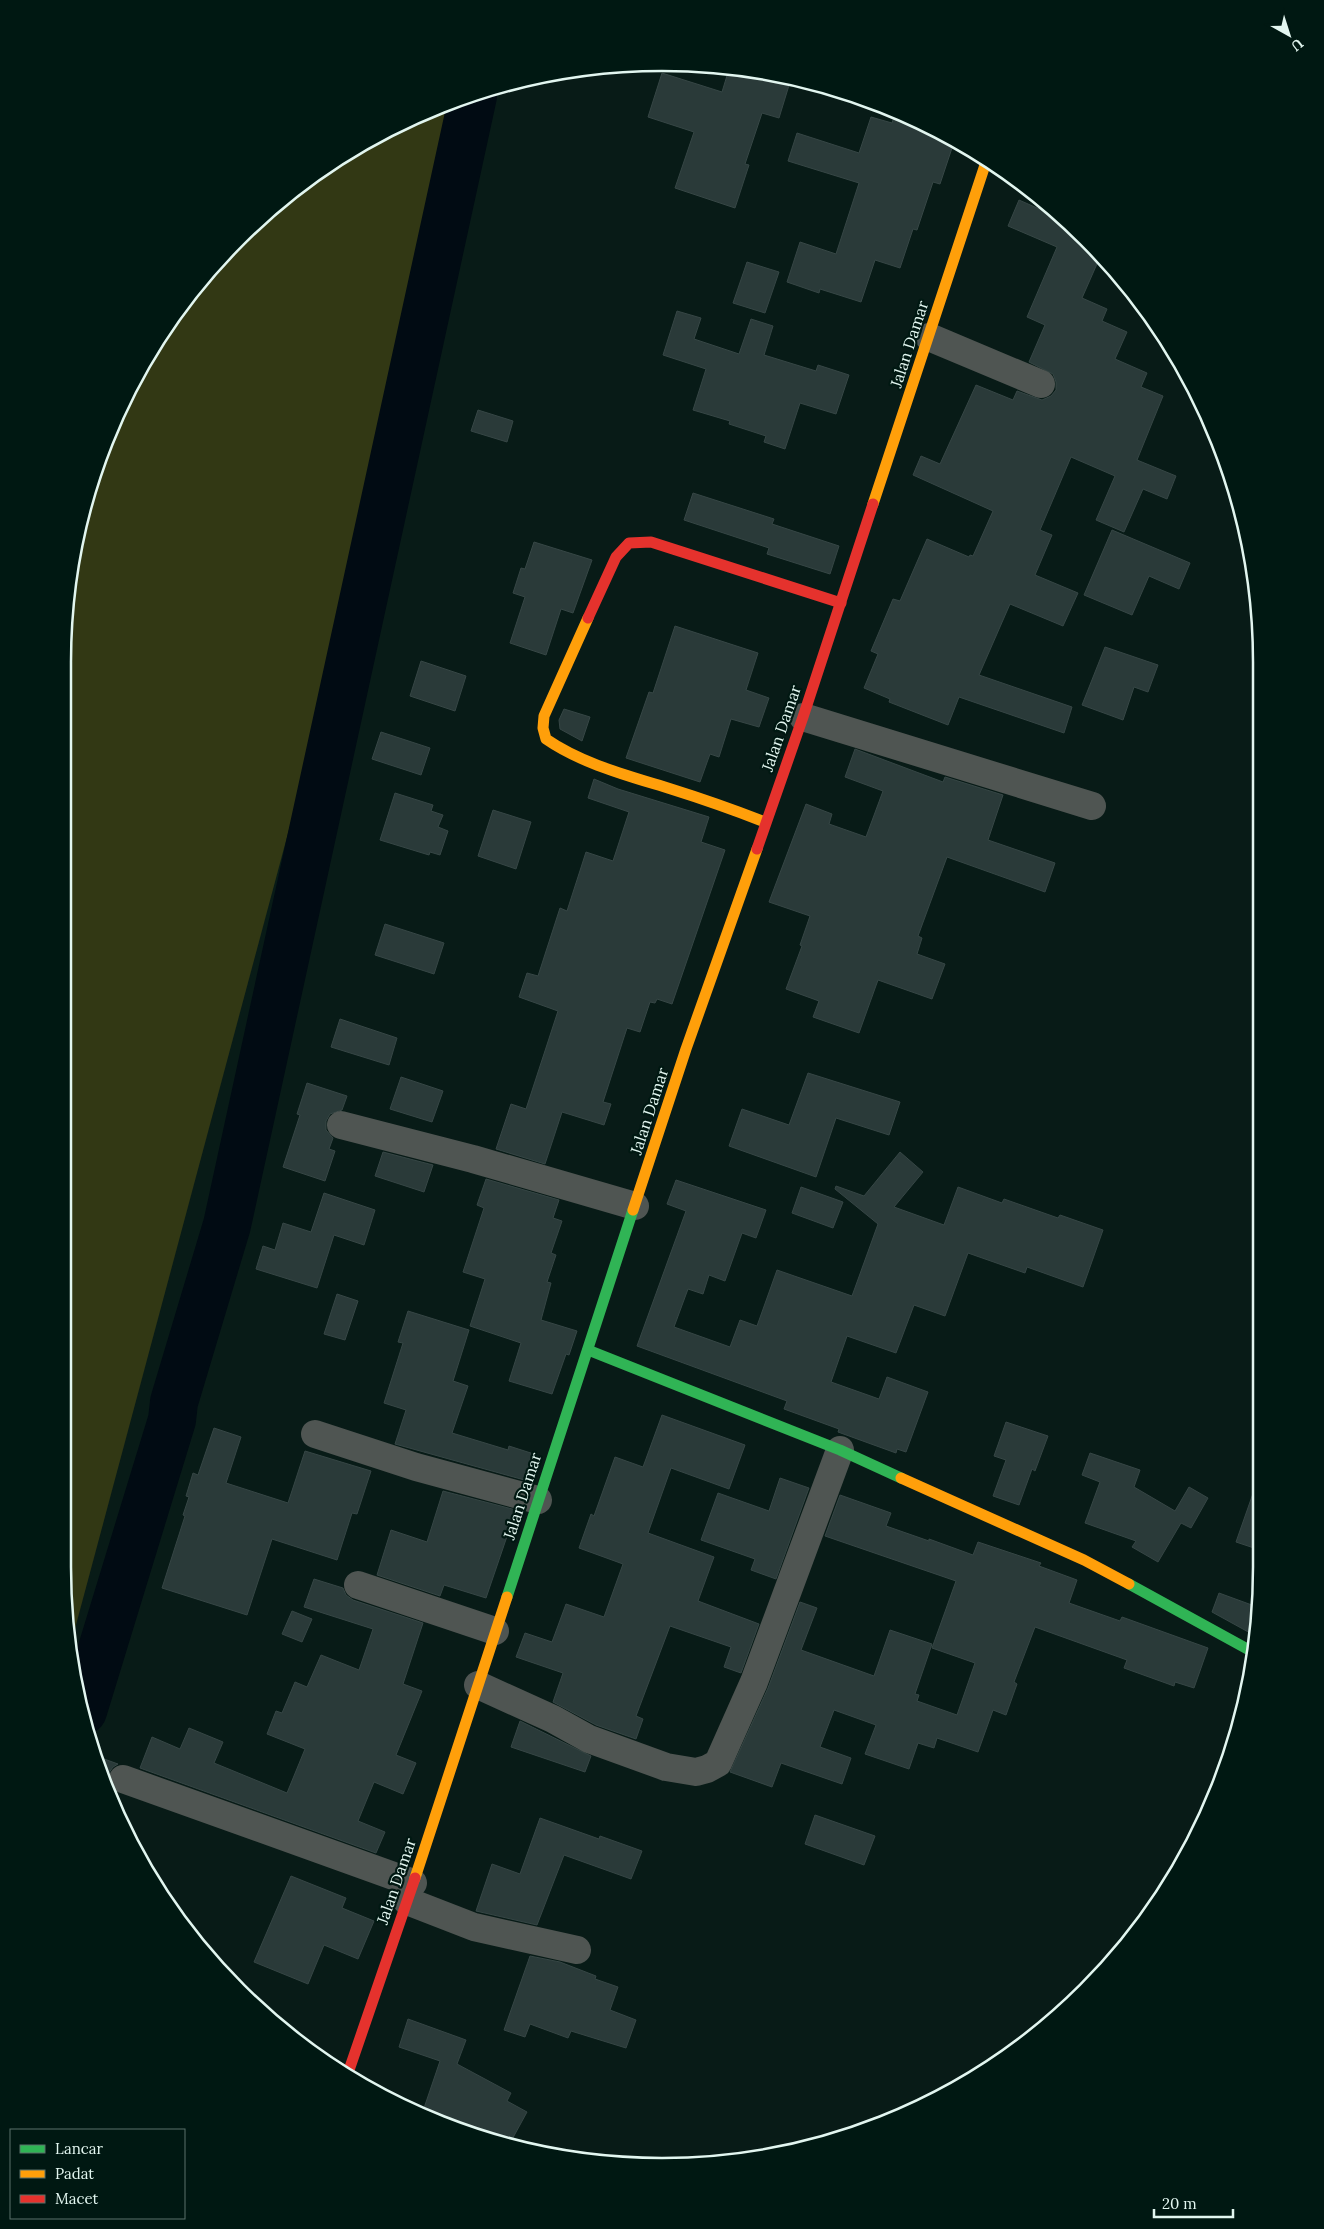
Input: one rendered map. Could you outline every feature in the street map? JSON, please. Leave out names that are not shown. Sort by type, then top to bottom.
[{"type":"street","name":"Jalan Damar","points":[[349,2068],[410,1892],[686,1049],[803,717],[984,167]]},
{"type":"street","points":[[929,337],[1041,384]]},
{"type":"street","points":[[765,822],[716,803],[623,774],[559,748],[546,739],[543,728],[544,716],[616,557],[629,543],[651,542],[841,603]]},
{"type":"street","points":[[803,717],[1092,806]]},
{"type":"street","points":[[342,1125],[473,1159],[634,1206]]},
{"type":"street","points":[[588,1350],[840,1450],[1084,1560],[1247,1649]]},
{"type":"street","points":[[315,1434],[416,1467],[538,1500]]},
{"type":"street","points":[[478,1685],[553,1719],[589,1739],[666,1767],[696,1772],[707,1769],[718,1762],[754,1682],[840,1450]]},
{"type":"street","points":[[358,1585],[495,1631]]},
{"type":"street","points":[[123,1779],[410,1892],[474,1927],[577,1950]]},
{"type":"green space","points":[[459,108],[419,344],[75,1629],[71,1567],[71,662],[76,585],[91,509],[116,436],[150,367],[193,302],[218,272],[272,218],[302,193],[334,171],[367,150],[401,132]]},
{"type":"building","points":[[662,73],[722,92],[727,75],[789,86],[779,118],[762,113],[745,164],[749,165],[735,208],[675,188],[694,132],[648,117]]},
{"type":"building","points":[[871,117],[892,123],[893,119],[952,147],[940,184],[933,182],[917,230],[913,229],[900,268],[875,260],[861,302],[820,289],[819,293],[787,282],[800,242],[836,254],[859,183],[788,161],[797,133],[859,153]]},
{"type":"building","points":[[1019,200],[1043,211],[1097,263],[1082,298],[1107,309],[1102,321],[1127,332],[1115,359],[1147,373],[1141,387],[1163,396],[1137,460],[1176,476],[1167,499],[1143,489],[1124,532],[1096,520],[1115,476],[1071,457],[1040,530],[1052,535],[1035,575],[1078,593],[1063,626],[1010,604],[979,675],[1072,707],[1064,733],[959,697],[948,725],[889,702],[890,699],[864,688],[878,654],[871,651],[893,599],[900,601],[927,539],[969,557],[970,555],[973,556],[993,511],[913,475],[921,456],[940,464],[976,385],[1013,400],[1017,391],[1042,400],[1051,396],[1056,390],[1053,374],[1029,362],[1045,325],[1027,317],[1057,247],[1008,226]]},
{"type":"building","points":[[747,262],[779,272],[765,313],[733,303]]},
{"type":"building","points":[[677,311],[701,318],[694,339],[739,354],[751,319],[773,326],[764,355],[816,371],[818,365],[849,375],[836,414],[800,403],[785,449],[764,442],[766,436],[729,424],[730,421],[693,410],[706,369],[663,355]]},
{"type":"building","points":[[478,410],[513,421],[507,442],[471,431]]},
{"type":"building","points":[[693,493],[774,519],[772,524],[839,546],[830,574],[767,554],[769,548],[684,520]]},
{"type":"building","points":[[1112,530],[1190,563],[1179,589],[1149,576],[1132,615],[1084,595]]},
{"type":"building","points":[[534,542],[592,560],[573,613],[561,609],[546,655],[510,643],[525,597],[513,593],[521,568],[525,569]]},
{"type":"building","points":[[675,626],[758,653],[746,690],[769,698],[759,727],[731,719],[719,757],[710,754],[700,782],[626,758],[649,692],[653,693]]},
{"type":"building","points":[[1105,647],[1158,665],[1148,692],[1134,687],[1123,720],[1082,705]]},
{"type":"building","points":[[421,661],[466,676],[455,711],[410,696]]},
{"type":"building","points":[[564,709],[590,717],[582,741],[560,729],[559,720]]},
{"type":"building","points":[[381,732],[430,748],[421,775],[372,759]]},
{"type":"building","points":[[855,749],[943,782],[945,777],[1003,795],[988,840],[1055,863],[1045,892],[947,857],[918,936],[922,938],[917,954],[945,964],[932,999],[878,980],[859,1033],[813,1017],[819,1001],[786,989],[802,946],[800,945],[810,916],[769,902],[806,804],[832,814],[829,824],[866,837],[883,791],[845,777]]},
{"type":"building","points":[[594,779],[618,789],[709,817],[701,842],[725,850],[672,1004],[657,999],[655,1003],[650,1002],[640,1032],[627,1028],[603,1102],[611,1104],[604,1125],[562,1112],[545,1164],[496,1149],[511,1104],[526,1109],[558,1011],[519,997],[527,973],[538,976],[560,908],[567,911],[586,852],[613,861],[629,812],[588,798]]},
{"type":"building","points":[[395,793],[433,805],[431,811],[443,815],[438,827],[448,831],[440,855],[430,852],[429,855],[380,840]]},
{"type":"building","points":[[493,810],[531,822],[516,869],[478,856]]},
{"type":"building","points":[[385,924],[444,943],[434,974],[375,955]]},
{"type":"building","points":[[340,1019],[397,1038],[389,1065],[331,1047]]},
{"type":"building","points":[[808,1073],[900,1102],[889,1135],[836,1118],[816,1177],[729,1146],[742,1109],[789,1125]]},
{"type":"building","points":[[401,1077],[443,1091],[432,1122],[390,1109]]},
{"type":"building","points":[[307,1083],[347,1096],[342,1110],[330,1114],[326,1121],[326,1130],[333,1138],[329,1149],[335,1151],[325,1181],[283,1167],[300,1115],[297,1114]]},
{"type":"building","points":[[383,1152],[433,1165],[424,1192],[375,1176]]},
{"type":"building","points":[[900,1152],[923,1172],[894,1207],[944,1225],[958,1187],[1002,1203],[1004,1199],[1058,1218],[1060,1215],[1103,1230],[1083,1287],[1027,1267],[1025,1273],[968,1253],[945,1316],[914,1305],[896,1353],[847,1336],[831,1382],[879,1399],[887,1377],[928,1392],[906,1452],[897,1449],[896,1453],[838,1432],[839,1429],[784,1409],[787,1401],[637,1346],[686,1211],[667,1204],[676,1180],[766,1210],[756,1238],[742,1233],[725,1281],[709,1275],[703,1294],[688,1289],[674,1327],[730,1347],[740,1320],[757,1326],[777,1270],[852,1296],[878,1224],[835,1189],[836,1186],[864,1196]]},
{"type":"building","points":[[486,1179],[559,1200],[553,1218],[562,1221],[551,1253],[556,1255],[547,1282],[551,1283],[541,1320],[577,1331],[569,1355],[566,1354],[552,1394],[509,1381],[521,1343],[470,1326],[485,1279],[463,1272],[484,1208],[477,1205]]},
{"type":"building","points":[[801,1187],[843,1202],[833,1228],[792,1213]]},
{"type":"building","points":[[324,1193],[375,1210],[364,1245],[334,1235],[317,1288],[256,1269],[263,1246],[275,1250],[283,1223],[311,1232]]},
{"type":"building","points":[[337,1294],[358,1301],[345,1340],[324,1334]]},
{"type":"building","points":[[408,1311],[469,1330],[453,1381],[468,1386],[452,1433],[508,1450],[509,1446],[537,1455],[528,1481],[395,1444],[406,1410],[384,1403],[403,1343],[398,1342]]},
{"type":"building","points":[[662,1415],[745,1445],[729,1489],[671,1468],[648,1533],[714,1557],[698,1601],[759,1624],[741,1673],[724,1667],[731,1647],[670,1626],[636,1716],[643,1719],[636,1739],[596,1725],[553,1702],[563,1673],[516,1657],[525,1633],[552,1642],[566,1604],[604,1617],[623,1564],[579,1548],[591,1514],[594,1516],[615,1457],[643,1467]]},
{"type":"building","points":[[1006,1422],[1048,1436],[1035,1471],[1032,1469],[1019,1505],[993,1496],[1006,1460],[994,1456]]},
{"type":"building","points":[[214,1428],[241,1437],[226,1483],[288,1503],[305,1451],[371,1471],[357,1514],[352,1513],[337,1560],[272,1539],[247,1615],[162,1588],[185,1516],[183,1515],[189,1497],[186,1496],[193,1473],[198,1475]]},
{"type":"building","points":[[1090,1453],[1140,1470],[1134,1487],[1175,1511],[1189,1487],[1208,1498],[1191,1528],[1181,1523],[1158,1562],[1132,1547],[1136,1541],[1085,1523],[1100,1482],[1082,1475]]},
{"type":"building","points":[[780,1478],[809,1488],[776,1579],[751,1570],[755,1559],[701,1540],[718,1493],[769,1511]]},
{"type":"building","points":[[443,1491],[516,1510],[486,1598],[444,1585],[440,1596],[377,1575],[391,1530],[427,1542]]},
{"type":"building","points":[[1253,1493],[1253,1548],[1236,1542]]},
{"type":"building","points":[[840,1495],[891,1513],[886,1526],[929,1541],[929,1539],[973,1555],[978,1542],[1041,1563],[1039,1566],[1077,1580],[1069,1603],[1120,1621],[1122,1617],[1208,1648],[1194,1688],[1175,1682],[1174,1686],[1124,1668],[1127,1660],[1035,1627],[1014,1682],[1017,1684],[1006,1715],[993,1710],[978,1752],[937,1738],[934,1748],[918,1743],[909,1769],[865,1754],[876,1725],[834,1710],[820,1747],[851,1758],[842,1784],[781,1763],[772,1787],[730,1772],[768,1688],[800,1602],[817,1608],[801,1650],[874,1676],[890,1630],[932,1644],[915,1694],[919,1695],[917,1701],[957,1715],[975,1663],[932,1648],[956,1581],[825,1536]]},
{"type":"building","points":[[314,1579],[343,1588],[346,1595],[353,1600],[423,1623],[403,1684],[422,1691],[396,1755],[416,1763],[403,1794],[374,1782],[358,1821],[385,1832],[376,1853],[140,1768],[152,1737],[180,1749],[189,1728],[223,1742],[214,1763],[287,1793],[305,1749],[267,1734],[276,1711],[282,1713],[295,1682],[307,1687],[321,1655],[359,1670],[373,1629],[304,1607]]},
{"type":"building","points":[[1219,1593],[1251,1605],[1249,1632],[1212,1612]]},
{"type":"building","points":[[292,1611],[312,1619],[302,1642],[282,1634]]},
{"type":"building","points":[[520,1721],[591,1756],[585,1772],[511,1747]]},
{"type":"building","points":[[104,1759],[118,1764],[109,1773]]},
{"type":"building","points":[[815,1815],[875,1836],[864,1865],[805,1844]]},
{"type":"building","points":[[540,1818],[599,1839],[600,1836],[642,1851],[631,1879],[564,1855],[537,1925],[476,1911],[492,1864],[520,1874]]},
{"type":"building","points":[[291,1876],[346,1898],[342,1908],[374,1921],[358,1959],[324,1945],[308,1984],[254,1962]]},
{"type":"building","points":[[530,1956],[560,1962],[596,1976],[595,1979],[618,1987],[610,2010],[636,2020],[626,2048],[571,2031],[568,2038],[530,2024],[525,2037],[504,2030]]},
{"type":"building","points":[[408,2019],[466,2040],[457,2064],[511,2093],[507,2101],[527,2112],[512,2139],[424,2108],[440,2061],[399,2047]]},
{"type":"waterway","points":[[87,1699],[172,1420],[174,1402],[227,1225],[471,103]]},
{"type":"traffic: fast","points":[[507,1597],[633,1210]]},
{"type":"traffic: fast","points":[[588,1350],[840,1450],[901,1478]]},
{"type":"traffic: fast","points":[[1129,1584],[1247,1649]]},
{"type":"traffic: slow","points":[[873,504],[984,167]]},
{"type":"traffic: slow","points":[[588,618],[544,716],[543,728],[546,739],[575,756],[590,762],[765,822]]},
{"type":"traffic: slow","points":[[633,1210],[686,1049],[757,849]]},
{"type":"traffic: slow","points":[[901,1478],[1084,1560],[1129,1584]]},
{"type":"traffic: slow","points":[[415,1878],[507,1597]]},
{"type":"traffic: jam","points":[[757,849],[803,717],[873,504]]},
{"type":"traffic: jam","points":[[588,618],[616,557],[629,543],[651,542],[841,603]]},
{"type":"traffic: jam","points":[[350,2068],[415,1878]]}]
